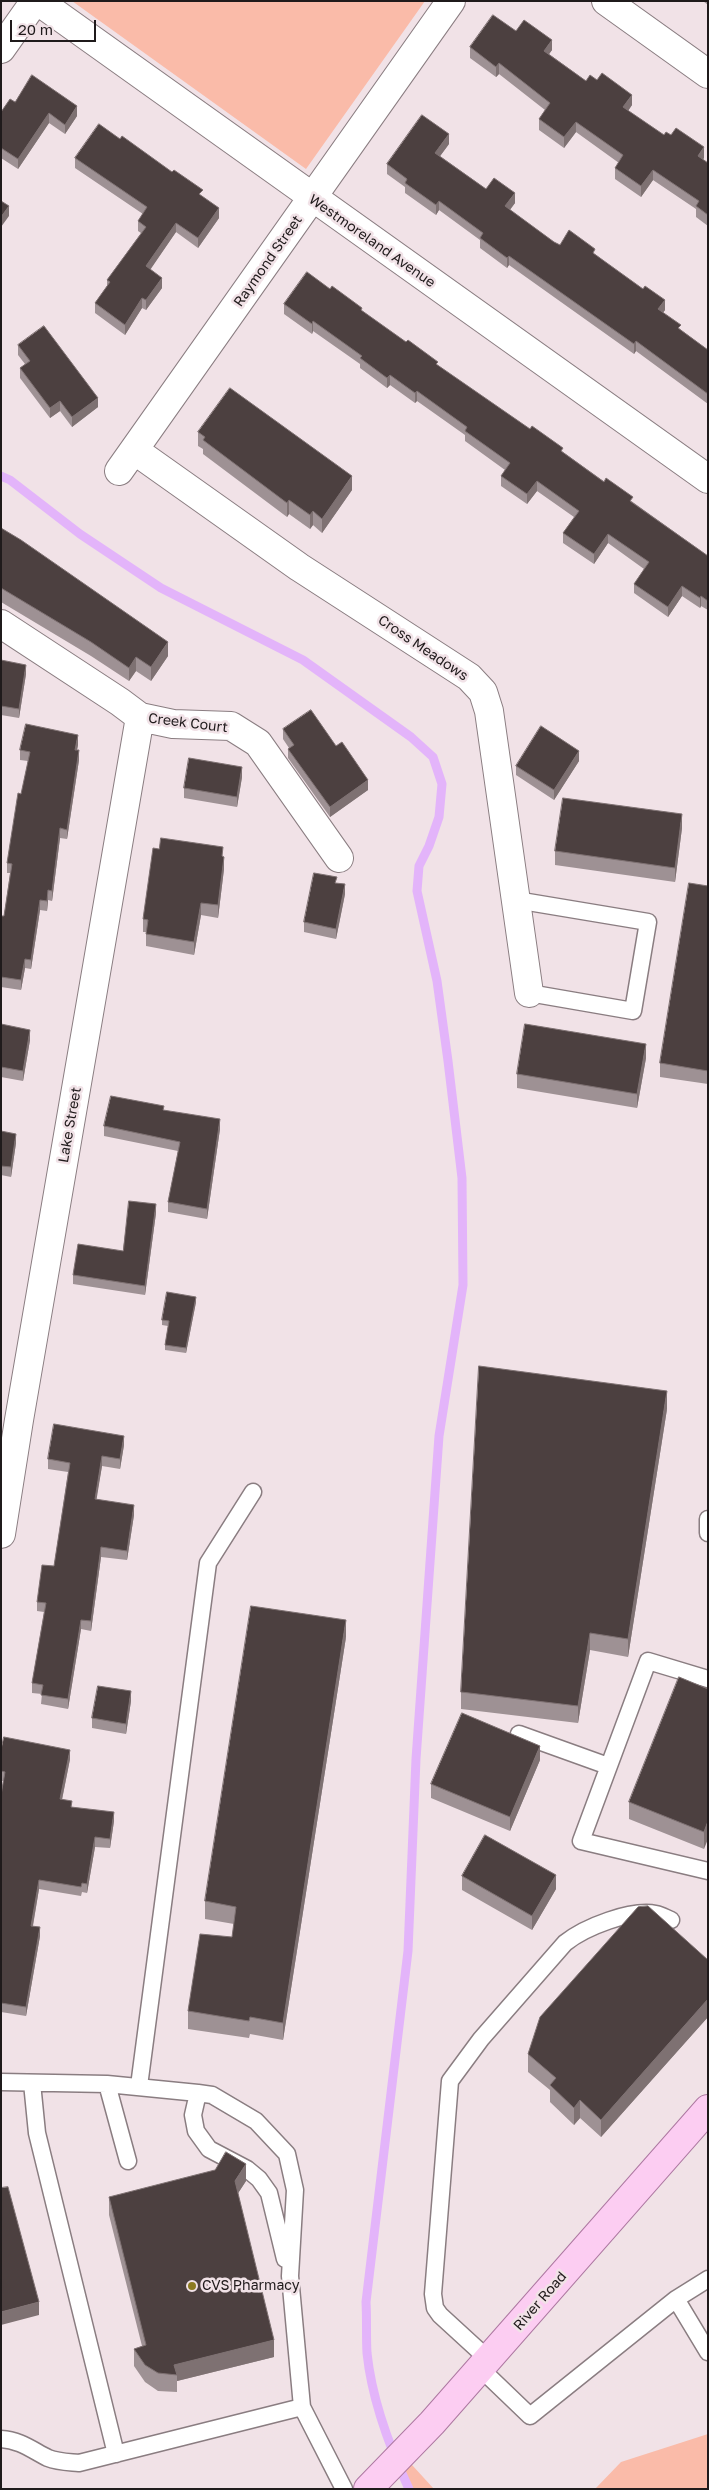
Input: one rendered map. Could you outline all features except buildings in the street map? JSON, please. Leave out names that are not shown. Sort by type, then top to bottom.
[{"type":"main road","name":"River Road","points":[[368,2489],[432,2423],[708,2109]]},
{"type":"street","points":[[1,49],[36,1]]},
{"type":"street","name":"Westmoreland Avenue","points":[[36,1],[708,479]]},
{"type":"street","name":"Raymond Street","points":[[127,460],[451,1]]},
{"type":"street","points":[[606,1],[708,74]]},
{"type":"street","name":"Cross Meadows","points":[[127,460],[292,562],[469,677],[483,692],[489,712],[529,994]]},
{"type":"street","name":"Creek Court","points":[[1,624],[140,717],[174,724],[231,726],[258,743],[339,858]]},
{"type":"street","name":"Lake Street","points":[[1,1534],[10,1419],[140,717]]},
{"type":"lane","points":[[516,900],[648,922],[633,1011],[529,994]]},
{"type":"lane","points":[[139,2086],[208,1564],[253,1492]]},
{"type":"lane","points":[[708,1519],[708,1533]]},
{"type":"lane","points":[[708,1679],[648,1661],[581,1842],[708,1871]]},
{"type":"lane","points":[[519,1734],[608,1766]]},
{"type":"lane","points":[[671,1920],[658,1914],[644,1913],[594,1925],[579,1932],[565,1943],[481,2040],[450,2081],[433,2294],[435,2308],[530,2416],[676,2299],[708,2279]]},
{"type":"lane","points":[[1,2082],[107,2084],[212,2095],[256,2121],[287,2154],[295,2190],[290,2276],[302,2408],[344,2489]]},
{"type":"lane","points":[[32,2083],[37,2133],[116,2454]]},
{"type":"lane","points":[[107,2084],[128,2161]]},
{"type":"lane","points":[[198,2093],[193,2115],[196,2131],[209,2149],[248,2169],[259,2179],[269,2193],[290,2276]]},
{"type":"lane","points":[[676,2299],[708,2352]]},
{"type":"lane","points":[[1,2439],[20,2442],[49,2458],[63,2462],[79,2463],[302,2408]]},
{"type":"shaded area","points":[[72,1],[425,1],[306,169]]},
{"type":"shaded area","points":[[708,2434],[708,2489],[595,2489],[621,2462]]},
{"type":"shaded area","points":[[402,2454],[434,2489],[404,2489]]},
{"type":"waterway","points":[[1,476],[10,480],[80,534],[161,588],[303,660],[411,737],[433,757],[442,784],[439,817],[429,846],[419,866],[417,891],[437,981],[462,1178],[463,1285],[439,1436],[416,1759],[408,1951],[366,2302],[367,2353],[377,2406],[388,2440],[409,2489]]},
{"type":"place","name":"CVS Pharmacy","points":[[192,2286]]}]
